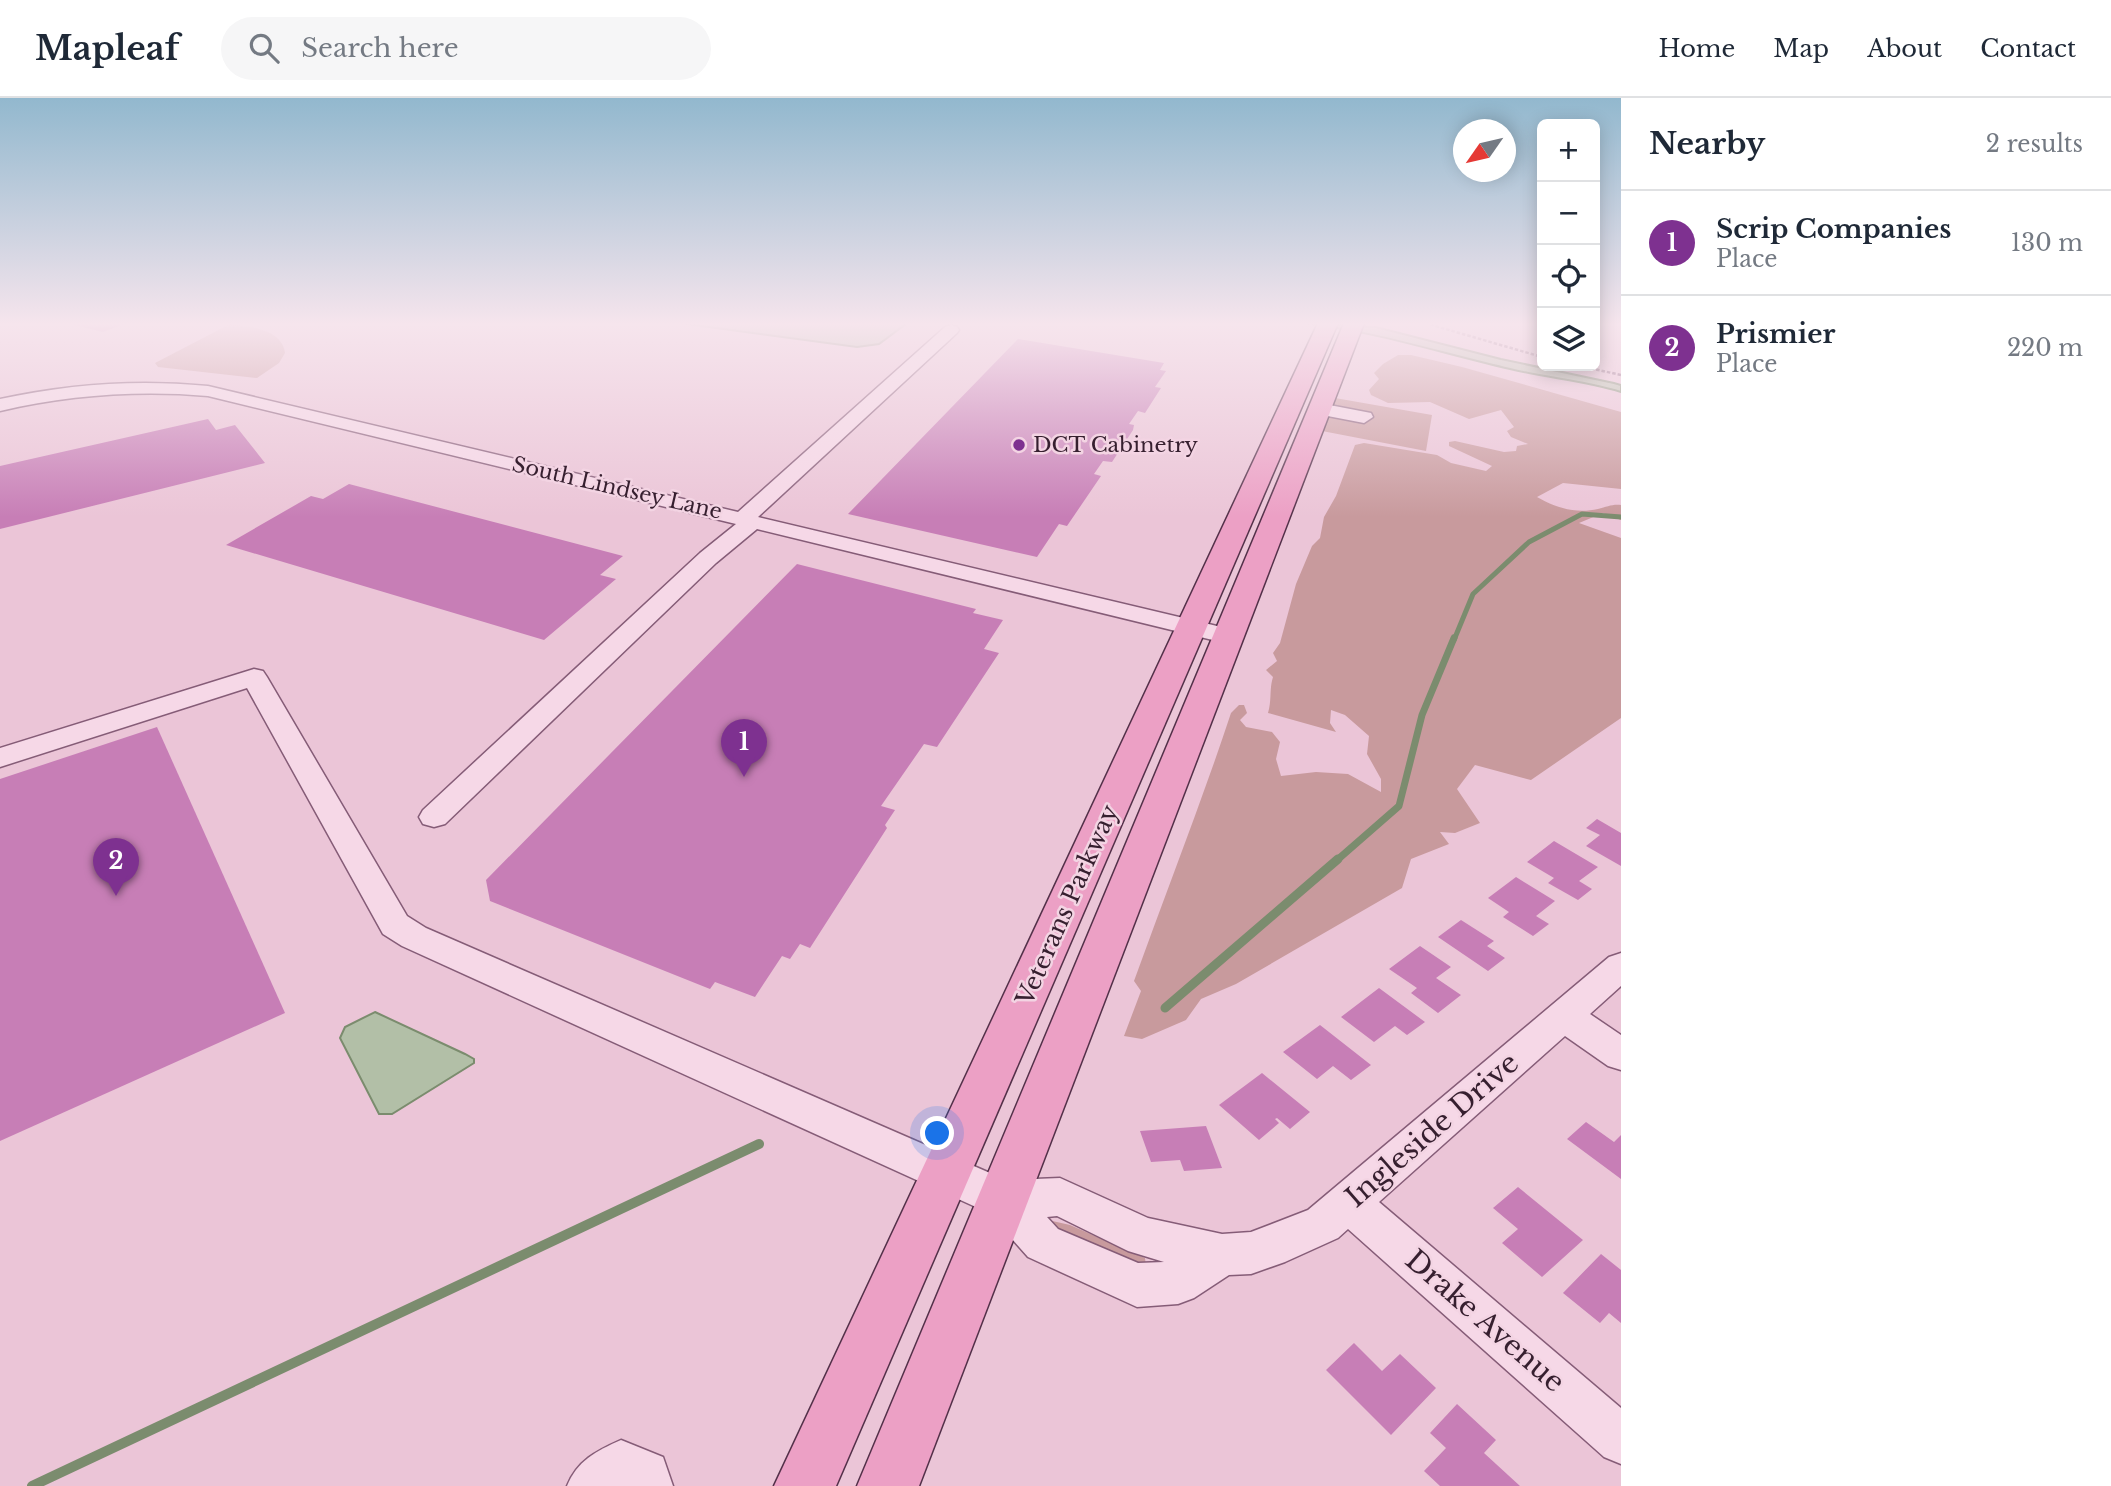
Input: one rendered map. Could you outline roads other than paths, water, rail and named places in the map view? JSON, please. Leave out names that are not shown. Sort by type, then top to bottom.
[{"type":"main road","name":"Veterans Parkway","points":[[888,1486],[1004,1199],[1210,631],[1313,388]]},
{"type":"main road","name":"Veterans Parkway","points":[[805,1486],[946,1173],[1319,409],[1324,388]]},
{"type":"street","name":"South Lindsey Lane","points":[[0,405],[55,394],[121,388]]},
{"type":"street","name":"South Lindsey Lane","points":[[168,388],[208,391],[1210,631]]},
{"type":"street","points":[[435,817],[889,388]]},
{"type":"street","points":[[1319,409],[1364,417]]},
{"type":"street","name":"Ingleside Drive","points":[[0,758],[254,677],[395,925],[414,937],[1004,1199],[1043,1243],[1136,1285],[1178,1283],[1222,1255],[1251,1253],[1285,1242],[1323,1224],[1621,966]]},
{"type":"street","points":[[1564,1016],[1621,1055]]},
{"type":"street","name":"Drake Avenue","points":[[1348,1202],[1621,1440]]},
{"type":"street","points":[[592,1486],[621,1465],[645,1475],[648,1486]]},
{"type":"waterway","points":[[1454,640],[1473,594],[1529,542],[1582,514],[1621,517]]},
{"type":"waterway","points":[[1336,861],[1399,806],[1422,715],[1454,638]]},
{"type":"waterway","points":[[1165,1008],[1338,859]]},
{"type":"waterway","points":[[32,1486],[759,1144]]},
{"type":"place","name":"DCT Cabinetry","points":[[1019,445]]},
{"type":"place","name":"Scrip Companies","points":[[744,777]]},
{"type":"place","name":"Prismier","points":[[116,896]]}]
